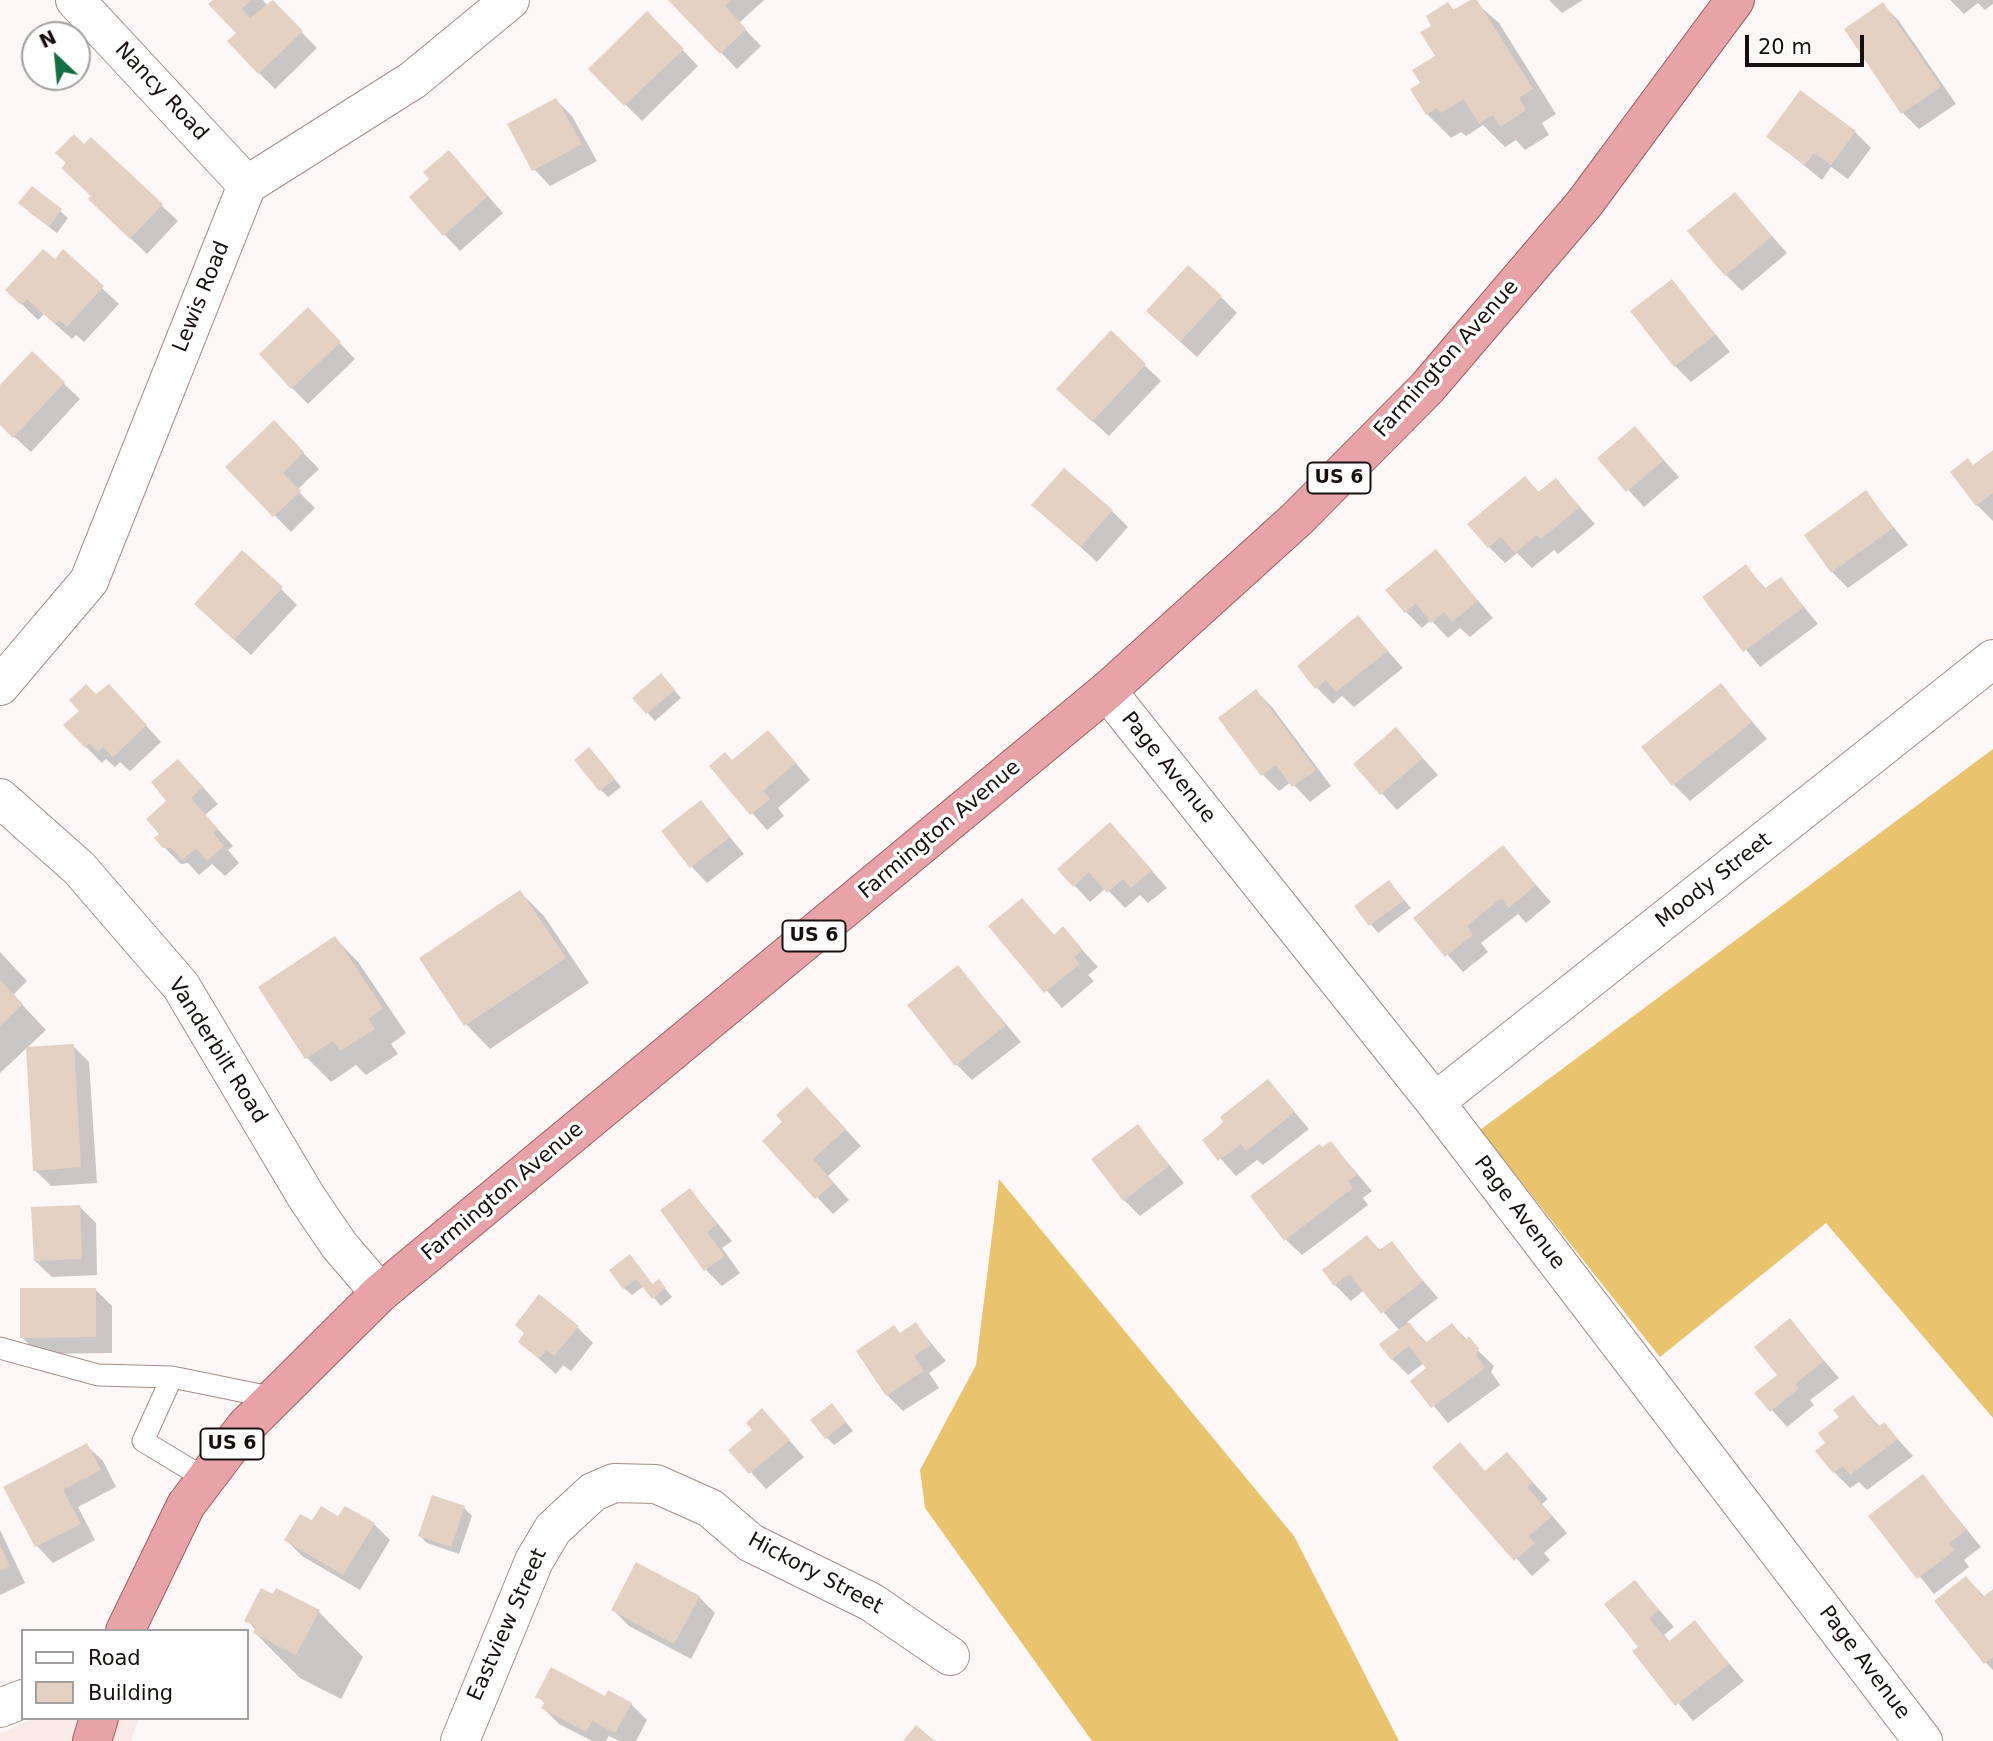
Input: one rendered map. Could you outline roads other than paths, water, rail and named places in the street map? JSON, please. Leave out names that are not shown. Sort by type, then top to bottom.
[{"type":"highway","name":"Farmington Avenue","points":[[125,1629],[186,1505],[245,1427],[380,1293],[1107,691],[1297,519],[1427,388],[1584,204],[1735,0]]},
{"type":"highway","points":[[92,1741],[98,1720]]},
{"type":"street","name":"Nancy Road","points":[[75,0],[247,185]]},
{"type":"street","points":[[247,185],[412,80],[510,0]]},
{"type":"street","name":"Lewis Road","points":[[0,686],[89,581],[247,185]]},
{"type":"street","name":"Moody Street","points":[[1435,1102],[1993,659]]},
{"type":"street","name":"Page Avenue","points":[[1107,691],[1435,1102],[1923,1741]]},
{"type":"street","name":"Vanderbilt Road","points":[[0,798],[79,868],[181,986],[307,1198],[338,1245],[380,1293]]},
{"type":"street","name":"Eastview Street","points":[[460,1741],[534,1561],[564,1516],[593,1492],[614,1483],[656,1484],[681,1494]]},
{"type":"street","name":"Hickory Street","points":[[681,1494],[709,1508],[751,1543],[871,1602],[950,1656]]},
{"type":"street","points":[[0,1708],[21,1700]]},
{"type":"lane","points":[[0,1348],[98,1375],[172,1377],[275,1398]]},
{"type":"lane","points":[[172,1377],[143,1441],[206,1479]]}]
